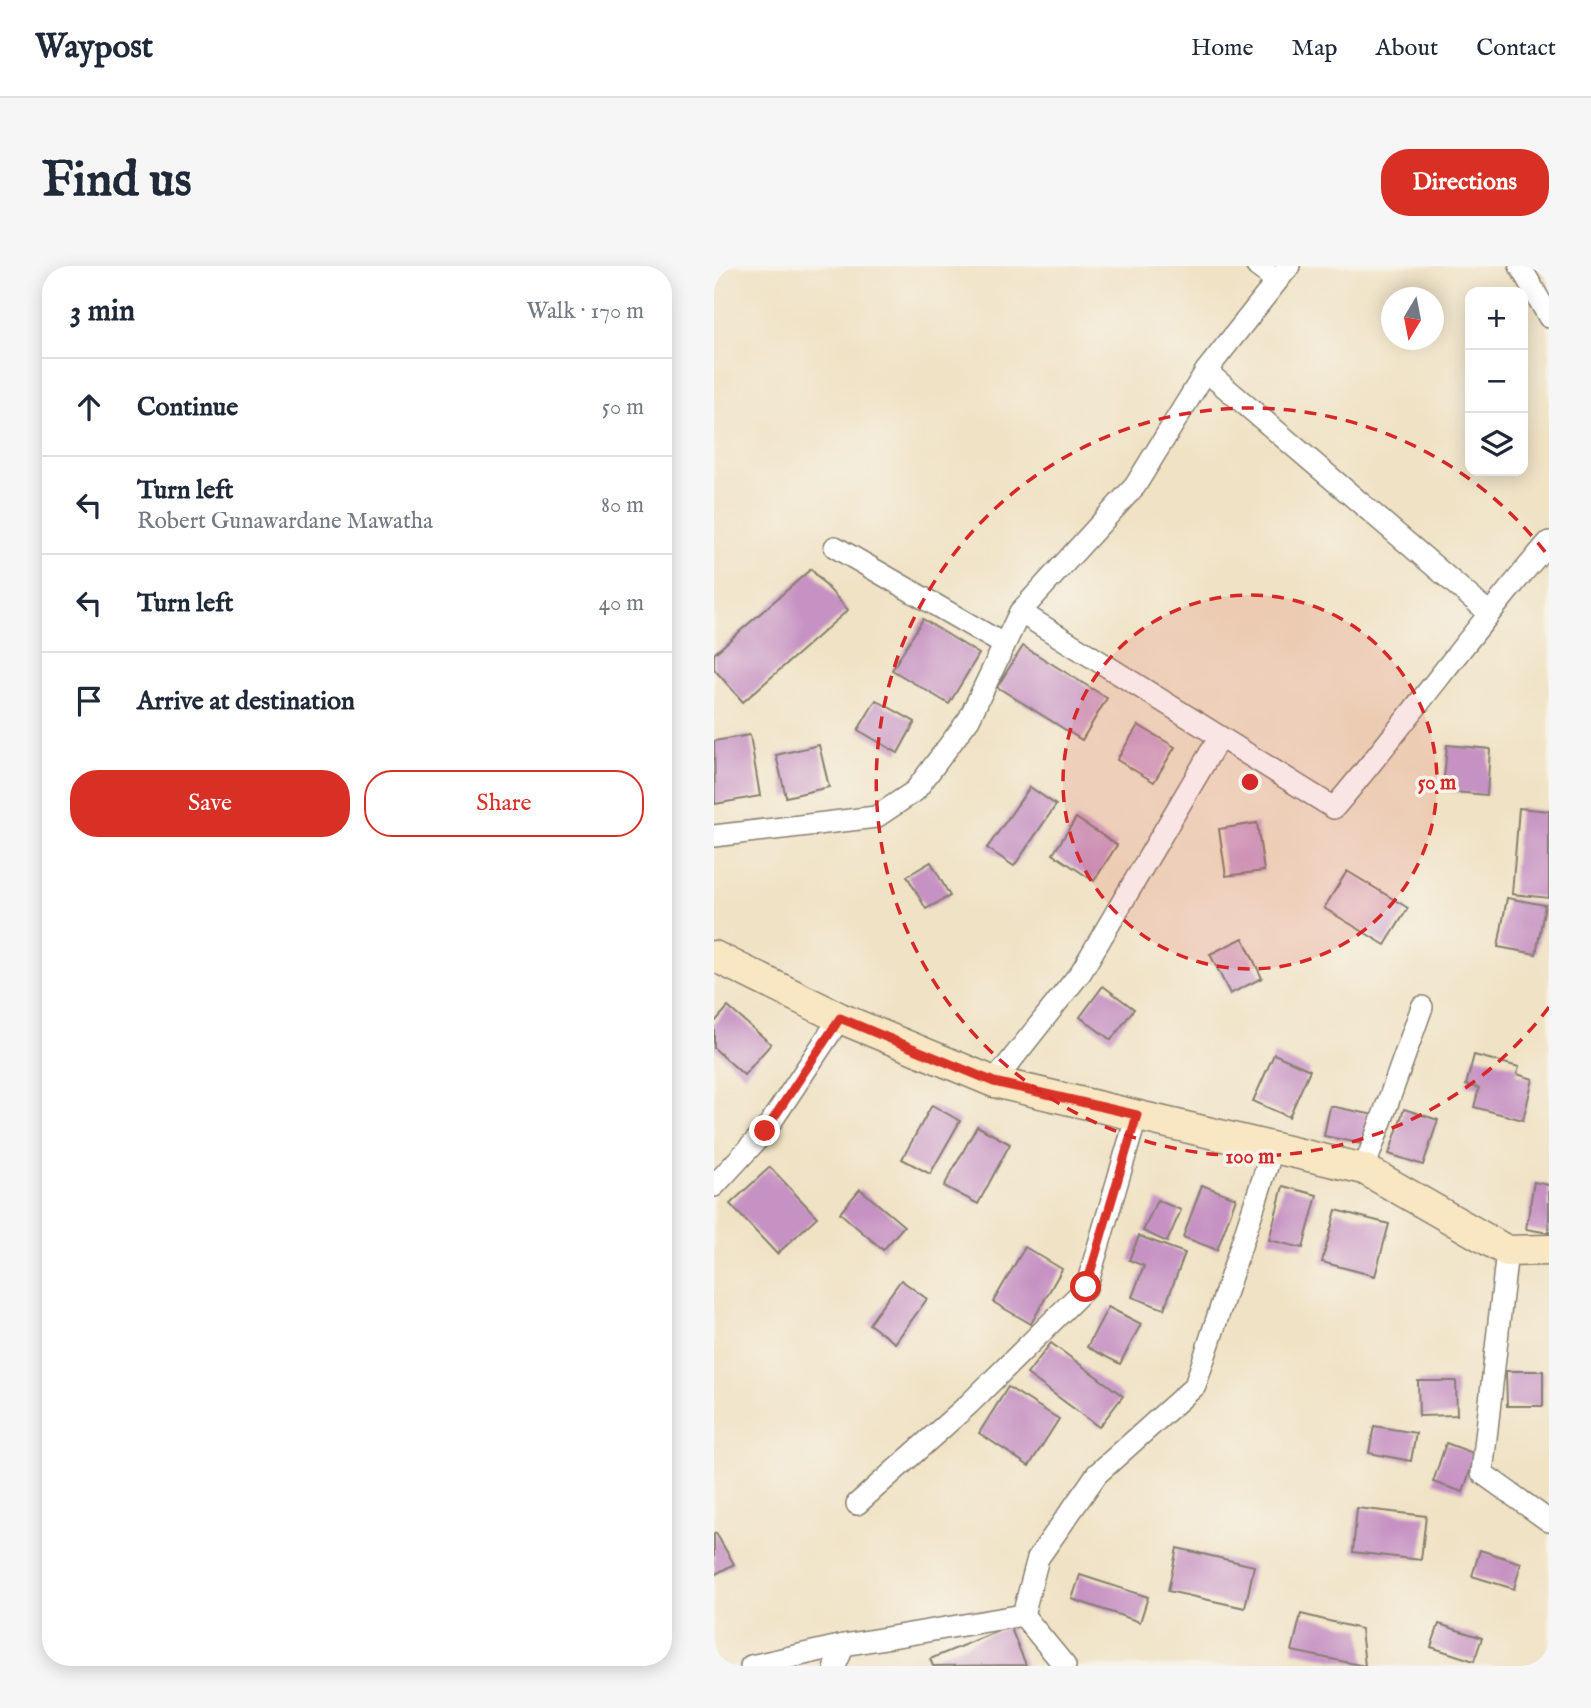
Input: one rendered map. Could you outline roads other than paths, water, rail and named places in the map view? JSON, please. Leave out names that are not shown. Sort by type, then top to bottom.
[{"type":"street","points":[[714,836],[876,817],[915,791],[969,719],[1020,612],[1135,486],[1206,371],[1283,274],[1257,266]]},
{"type":"street","points":[[1520,266],[1549,317]]},
{"type":"street","points":[[1206,371],[1488,612]]},
{"type":"street","points":[[1020,612],[1334,808],[1375,760],[1488,612],[1549,542]]},
{"type":"street","points":[[835,547],[1003,644]]},
{"type":"street","points":[[994,1082],[1081,972],[1219,738]]},
{"type":"street","points":[[714,956],[840,1018],[994,1082],[1364,1169],[1507,1251],[1549,1250]]},
{"type":"street","points":[[1364,1169],[1422,1007]]},
{"type":"street","points":[[714,1186],[765,1131],[840,1018]]},
{"type":"street","points":[[858,1504],[969,1404],[1086,1287],[1137,1115]]},
{"type":"street","points":[[1023,1615],[1038,1558],[1097,1474],[1195,1387],[1273,1149]]},
{"type":"street","points":[[1507,1251],[1482,1473],[1549,1521]]},
{"type":"street","points":[[751,1666],[844,1645],[1023,1615]]},
{"type":"street","points":[[1023,1615],[1065,1666]]},
{"type":"street","points":[[835,1666],[844,1645]]}]
